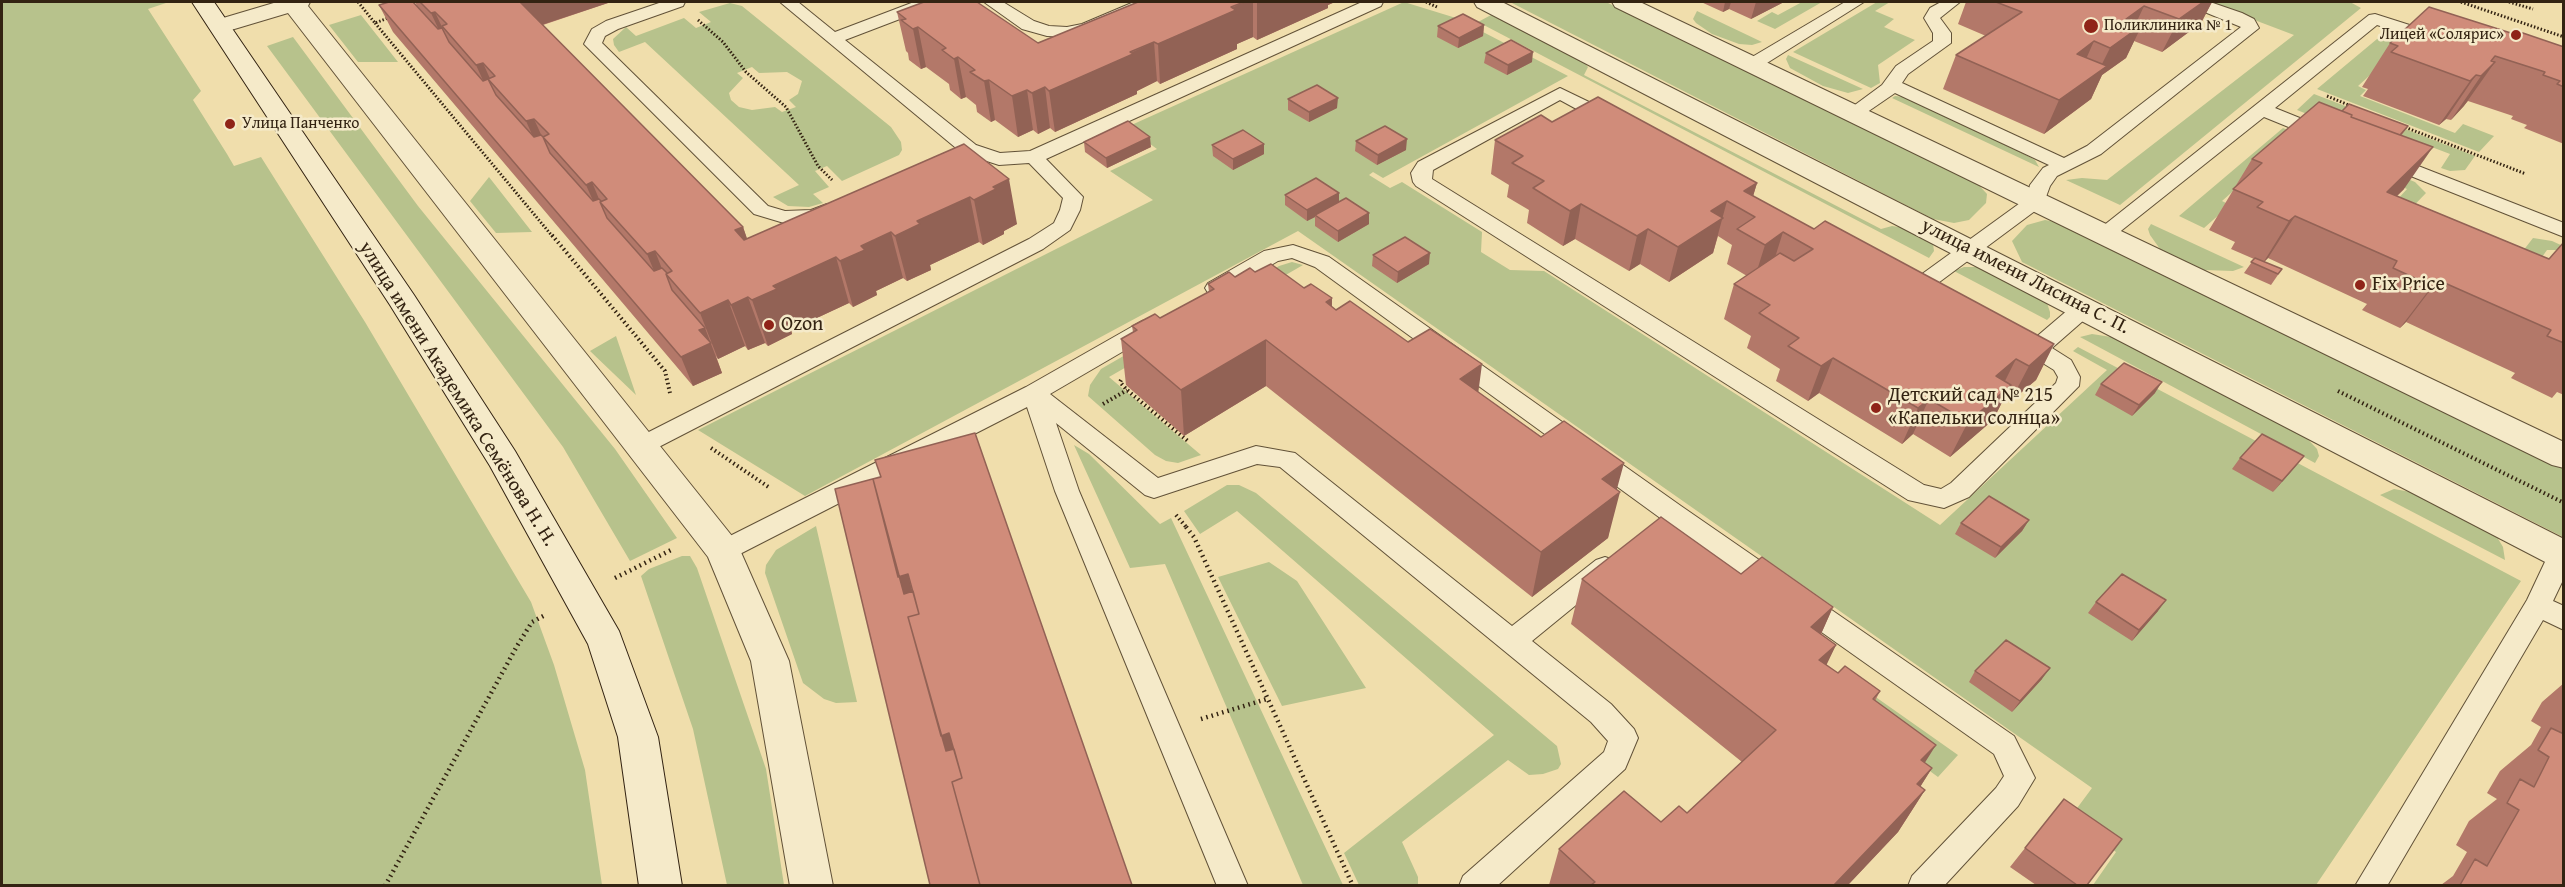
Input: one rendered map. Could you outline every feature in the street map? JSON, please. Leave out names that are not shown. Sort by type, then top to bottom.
[{"type":"street","points":[[212,14],[295,2],[723,551],[770,661],[812,885]]},
{"type":"street","name":"улица имени Лисина С. П.","points":[[1485,2],[2562,554]]},
{"type":"street","points":[[1623,2],[2564,456]]},
{"type":"street","name":"улица имени Академика Семёнова Н. Н.","points":[[212,14],[403,302],[503,460],[606,642],[638,737],[661,885]]},
{"type":"lane","points":[[677,2],[612,25],[598,33],[593,44],[761,210],[784,218],[814,216],[852,199]]},
{"type":"lane","points":[[788,2],[969,148],[999,159],[1034,157],[1376,2]]},
{"type":"lane","points":[[834,38],[928,2]]},
{"type":"lane","points":[[992,2],[1028,25],[1047,32],[1067,32],[1087,27],[1147,2]]},
{"type":"lane","points":[[1753,64],[1856,2]]},
{"type":"lane","points":[[1854,113],[1883,94],[1902,70],[1942,43],[1942,33],[1932,18],[1936,12],[1952,2]]},
{"type":"lane","points":[[1919,287],[2036,201],[2040,185],[2050,172],[2094,150],[2250,28],[2248,23],[2236,17],[2196,2]]},
{"type":"lane","points":[[2105,234],[2264,110],[2375,19],[2453,46]]},
{"type":"lane","points":[[1891,85],[2066,166]]},
{"type":"lane","points":[[1632,131],[1560,93],[1425,166],[1421,173],[1423,182],[1917,493],[1944,499],[1960,490],[2067,386],[2069,377],[2063,365],[1998,328]]},
{"type":"lane","points":[[2264,110],[2341,141]]},
{"type":"lane","points":[[948,158],[969,148]]},
{"type":"lane","points":[[2363,150],[2564,231]]},
{"type":"lane","points":[[641,446],[1036,244],[1063,226],[1073,197],[1034,157]]},
{"type":"lane","points":[[1202,296],[1271,256],[1293,251],[1312,256],[1662,520],[2004,745],[2020,778],[2007,797],[1923,885]]},
{"type":"lane","points":[[1899,276],[1949,302]]},
{"type":"lane","points":[[2037,349],[2084,308]]},
{"type":"lane","points":[[723,551],[1034,393],[1172,314]]},
{"type":"lane","points":[[1034,393],[1154,489],[1256,455],[1286,459],[1601,713],[1624,738],[1615,760],[1474,885]]},
{"type":"lane","points":[[1034,393],[1067,491],[1233,885]]},
{"type":"lane","points":[[1513,641],[1625,550]]},
{"type":"lane","points":[[2370,885],[2538,605],[2562,554]]},
{"type":"lane","points":[[2538,605],[2564,618]]},
{"type":"path","points":[[358,2],[665,371],[678,426]]},
{"type":"path","points":[[677,2],[723,42],[746,72],[786,107],[818,166],[852,199]]},
{"type":"path","points":[[1426,2],[1437,7]]},
{"type":"path","points":[[2461,2],[2564,37]]},
{"type":"path","points":[[2509,2],[2533,9]]},
{"type":"path","points":[[375,22],[397,15]]},
{"type":"path","points":[[2295,84],[2361,110]]},
{"type":"path","points":[[2394,123],[2526,174]]},
{"type":"path","points":[[1123,376],[1119,382],[1127,390],[1219,468]]},
{"type":"path","points":[[1097,408],[1127,390]]},
{"type":"path","points":[[1154,489],[1194,537],[1353,885]]},
{"type":"path","points":[[1228,711],[1267,699]]},
{"type":"green space","points":[[2,2],[166,3],[148,9],[201,91],[193,100],[234,166],[261,157],[365,322],[531,602],[554,665],[585,770],[602,885],[2,885]]},
{"type":"green space","points":[[1404,2],[1456,18],[1568,76],[1383,178],[1373,172],[1369,175],[1390,188],[1402,182],[1482,232],[1481,252],[1510,270],[1544,271],[1940,525],[2107,370],[2073,351],[2078,347],[2521,581],[2316,885],[2093,885],[2116,852],[2069,819],[2092,788],[1298,231],[805,496],[698,430],[1153,200],[1110,171],[1157,149],[1127,127]]},
{"type":"green space","points":[[1510,2],[1606,2],[1976,182],[1987,194],[1986,203],[1969,220],[1954,223],[1933,219]]},
{"type":"green space","points":[[1802,2],[1822,2],[1775,29],[1757,21],[1772,12],[1778,15]]},
{"type":"green space","points":[[1877,2],[1890,2],[1875,11],[1894,19],[1884,27],[1915,40],[1878,65],[1880,83],[1871,88],[1793,52]]},
{"type":"green space","points":[[2207,2],[2350,2],[2361,8],[2120,205],[2066,180],[2082,178],[2107,180],[2294,35]]},
{"type":"green space","points":[[730,3],[742,6],[891,127],[901,142],[902,150],[899,155],[842,181],[827,166],[815,171],[829,187],[813,194],[823,203],[809,207],[788,206],[773,197],[799,185],[645,42],[619,52],[614,45],[613,39],[626,27],[636,36],[684,18],[696,28],[711,22],[699,12]],"holes":[[[752,67],[759,73],[787,72],[802,81],[798,94],[789,100],[796,107],[782,112],[775,107],[752,110],[739,107],[731,100],[729,93],[743,78],[737,73]]]},
{"type":"green space","points":[[1697,11],[1762,42],[1752,45],[1739,44],[1712,34],[1693,19]]},
{"type":"green space","points":[[361,15],[398,62],[358,62],[329,25]]},
{"type":"green space","points":[[1491,15],[1584,62],[1588,67],[1584,75],[1881,229],[1892,226],[1906,228],[1933,244],[1934,251],[1929,258],[1478,22]]},
{"type":"green space","points":[[2386,36],[2398,37],[2400,48],[2358,86],[2366,90],[2360,96],[2455,133],[2463,124],[2494,136],[2479,152],[2317,89],[2377,39]]},
{"type":"green space","points":[[293,37],[418,206],[615,449],[677,538],[630,561],[563,447],[267,46]]},
{"type":"green space","points":[[1788,55],[1863,89],[1848,93],[1823,86],[1790,68],[1786,59]]},
{"type":"green space","points":[[2314,94],[2475,156],[2465,170],[2450,171],[2441,168],[2450,154],[2319,104],[2307,114],[2297,110]]},
{"type":"green space","points":[[1904,97],[2026,155],[2035,160],[2039,167],[1892,98]]},
{"type":"green space","points":[[2283,128],[2415,182],[2426,193],[2400,220],[2385,213],[2407,189],[2292,139],[2222,201],[2230,205],[2204,228],[2179,216]]},
{"type":"green space","points":[[489,177],[532,232],[496,233],[470,201]]},
{"type":"green space","points":[[2045,220],[2061,223],[2563,467],[2563,537],[2022,262],[2012,241],[2027,225]]},
{"type":"green space","points":[[2151,224],[2244,267],[2233,271],[2204,270],[2160,249],[2150,235],[2148,229]]},
{"type":"green space","points":[[2533,238],[2552,241],[2563,246],[2557,250],[2547,250],[2528,277],[2509,269]]},
{"type":"green space","points":[[1292,262],[1303,265],[1109,377],[1201,455],[1178,463],[1166,461],[1155,455],[1088,396],[1090,385],[1101,369],[1279,266]]},
{"type":"green space","points":[[1964,267],[1978,267],[1991,271],[2046,300],[2050,317],[2047,320],[1954,271]]},
{"type":"green space","points":[[2092,334],[2130,343],[2300,431],[2317,449],[2319,456],[2315,463],[2080,337]]},
{"type":"green space","points":[[616,336],[636,395],[590,351]]},
{"type":"green space","points":[[1074,445],[1089,454],[1160,524],[1171,518],[1343,885],[1303,885],[1165,564],[1130,568]]},
{"type":"green space","points":[[1227,485],[1239,485],[1256,493],[1557,746],[1561,764],[1558,769],[1543,774],[1529,775],[1508,760],[1402,842],[1418,877],[1418,885],[1359,885],[1344,853],[1494,735],[1237,511],[1200,534],[1184,511]]},
{"type":"green space","points":[[2394,489],[2411,492],[2494,532],[2503,547],[2505,560],[2380,495]]},
{"type":"green space","points":[[816,526],[857,702],[836,703],[824,699],[803,683],[765,573],[766,565],[776,550]]},
{"type":"green space","points":[[682,556],[690,556],[697,568],[766,769],[784,885],[727,885],[693,729],[641,576],[649,569]]},
{"type":"green space","points":[[1269,562],[1297,581],[1366,688],[1282,706],[1218,577]]},
{"type":"green space","points":[[1860,686],[1958,755],[1938,777],[1841,706]]},
{"type":"building","points":[[389,2],[413,2],[438,29],[442,28],[449,42],[483,81],[488,79],[496,95],[534,137],[541,135],[550,153],[593,201],[599,199],[601,201],[607,218],[654,271],[662,268],[667,273],[672,290],[705,328],[699,330],[711,343],[681,357],[379,5]]},
{"type":"building","points":[[420,2],[520,2],[743,227],[735,230],[744,240],[964,144],[1009,179],[993,187],[996,189],[974,200],[970,197],[917,221],[920,224],[895,236],[891,232],[861,246],[865,250],[840,261],[836,257],[773,286],[777,289],[752,300],[748,297],[731,305],[728,300],[700,313],[666,274],[672,271],[655,251],[647,254],[600,202],[607,199],[592,182],[586,185],[543,137],[549,134],[534,119],[526,121],[488,79],[495,76],[483,63],[476,65],[442,26],[447,24]]},
{"type":"building","points":[[924,2],[977,2],[1038,43],[1138,2],[1244,2],[1231,7],[1236,10],[1158,44],[1154,42],[1130,52],[1133,54],[1049,91],[1045,87],[1032,93],[1027,90],[1012,96],[989,80],[984,81],[970,72],[975,70],[958,57],[954,59],[942,50],[946,48],[918,27],[913,29],[901,20],[906,19],[897,12]]},
{"type":"building","points":[[1996,2],[2203,2],[2179,19],[2144,6],[2126,19],[2142,25],[2110,48],[2094,41],[2077,54],[2107,66],[2059,100],[1956,55],[2022,12]]},
{"type":"building","points":[[2429,7],[2514,34],[2517,31],[2564,47],[2564,87],[2557,84],[2560,81],[2543,75],[2545,72],[2495,56],[2491,61],[2495,62],[2481,76],[2476,75],[2470,81],[2391,52],[2398,46],[2390,43]]},
{"type":"building","points":[[1463,14],[1484,25],[1459,38],[1438,26]]},
{"type":"building","points":[[1511,40],[1533,52],[1508,65],[1486,53]]},
{"type":"building","points":[[1317,85],[1338,98],[1309,112],[1288,99]]},
{"type":"building","points":[[1598,97],[1757,183],[1744,191],[1814,229],[1825,221],[2054,344],[2029,366],[2016,359],[1996,376],[2011,385],[1968,422],[1929,399],[1918,408],[1833,358],[1821,366],[1788,346],[1799,338],[1759,313],[1770,305],[1734,284],[1780,253],[1794,261],[1813,249],[1783,232],[1765,245],[1737,229],[1755,217],[1727,201],[1711,211],[1723,218],[1678,247],[1648,229],[1637,236],[1581,204],[1570,211],[1533,188],[1544,181],[1512,163],[1523,156],[1495,140],[1541,115],[1552,122]]},
{"type":"building","points":[[2319,102],[2352,115],[2351,117],[2433,147],[2387,192],[2549,259],[2564,242],[2564,343],[2547,336],[2551,330],[2438,280],[2432,286],[2393,268],[2397,261],[2295,216],[2289,221],[2257,207],[2263,202],[2233,189],[2262,163],[2252,159]]},
{"type":"building","points":[[2349,104],[2408,126],[2400,135],[2351,117],[2352,115],[2342,111]]},
{"type":"building","points":[[1128,121],[1150,137],[1106,158],[1084,142]]},
{"type":"building","points":[[1385,126],[1407,139],[1378,155],[1356,141]]},
{"type":"building","points":[[1243,130],[1264,144],[1233,159],[1212,145]]},
{"type":"building","points":[[1316,178],[1339,193],[1307,210],[1285,195]]},
{"type":"building","points":[[1346,198],[1369,213],[1338,231],[1315,215]]},
{"type":"building","points":[[1405,237],[1430,253],[1398,272],[1373,255]]},
{"type":"building","points":[[2255,258],[2282,269],[2278,274],[2251,262]]},
{"type":"building","points":[[1271,264],[1304,288],[1311,284],[1332,298],[1326,302],[1336,310],[1350,301],[1408,342],[1430,329],[1482,364],[1460,379],[1541,437],[1564,421],[1624,463],[1602,479],[1620,492],[1541,552],[1266,340],[1181,390],[1121,339],[1137,330],[1132,326],[1155,314],[1160,318],[1214,289],[1208,284],[1229,272],[1235,277],[1250,268],[1255,272]]},
{"type":"building","points":[[2124,363],[2162,382],[2139,405],[2101,384]]},
{"type":"building","points":[[975,433],[1132,885],[980,885],[952,782],[962,778],[949,733],[941,736],[908,617],[919,614],[908,574],[898,577],[873,479],[881,477],[875,460]]},
{"type":"building","points":[[2262,434],[2304,456],[2282,481],[2240,458]]},
{"type":"building","points":[[880,477],[873,479],[904,594],[913,591],[919,614],[908,617],[946,751],[954,749],[962,778],[952,782],[980,885],[930,885],[835,489]]},
{"type":"building","points":[[1989,496],[2029,520],[2001,547],[1961,523]]},
{"type":"building","points":[[1661,517],[1741,574],[1762,557],[1833,607],[1811,627],[1836,645],[1819,660],[1838,673],[1845,666],[1880,691],[1873,699],[1936,745],[1921,760],[1932,768],[1917,784],[1925,790],[1834,885],[1591,885],[1595,882],[1559,849],[1624,791],[1661,822],[1679,806],[1687,813],[1776,730],[1582,579]]},
{"type":"building","points":[[2122,574],[2166,600],[2139,630],[2096,602]]},
{"type":"building","points":[[2006,640],[2050,668],[2020,701],[1975,671]]},
{"type":"building","points":[[2551,728],[2564,734],[2564,885],[2460,885],[2475,859],[2487,866],[2519,810],[2507,803],[2520,779],[2534,787],[2549,757],[2538,750]]},
{"type":"building","points":[[2064,799],[2122,839],[2087,885],[2077,885],[2025,848]]},
{"type":"place","name":"Поликлиника № 1","points":[[2091,26]]},
{"type":"place","name":"Лицей «Солярис»","points":[[2516,35]]},
{"type":"place","name":"Улица Панченко","points":[[230,124]]},
{"type":"place","name":"Fix Price","points":[[2360,285]]},
{"type":"place","name":"Ozon","points":[[769,325]]},
{"type":"place","name":"Детский сад № 215 «Капельки солнца»","points":[[1876,408]]}]
